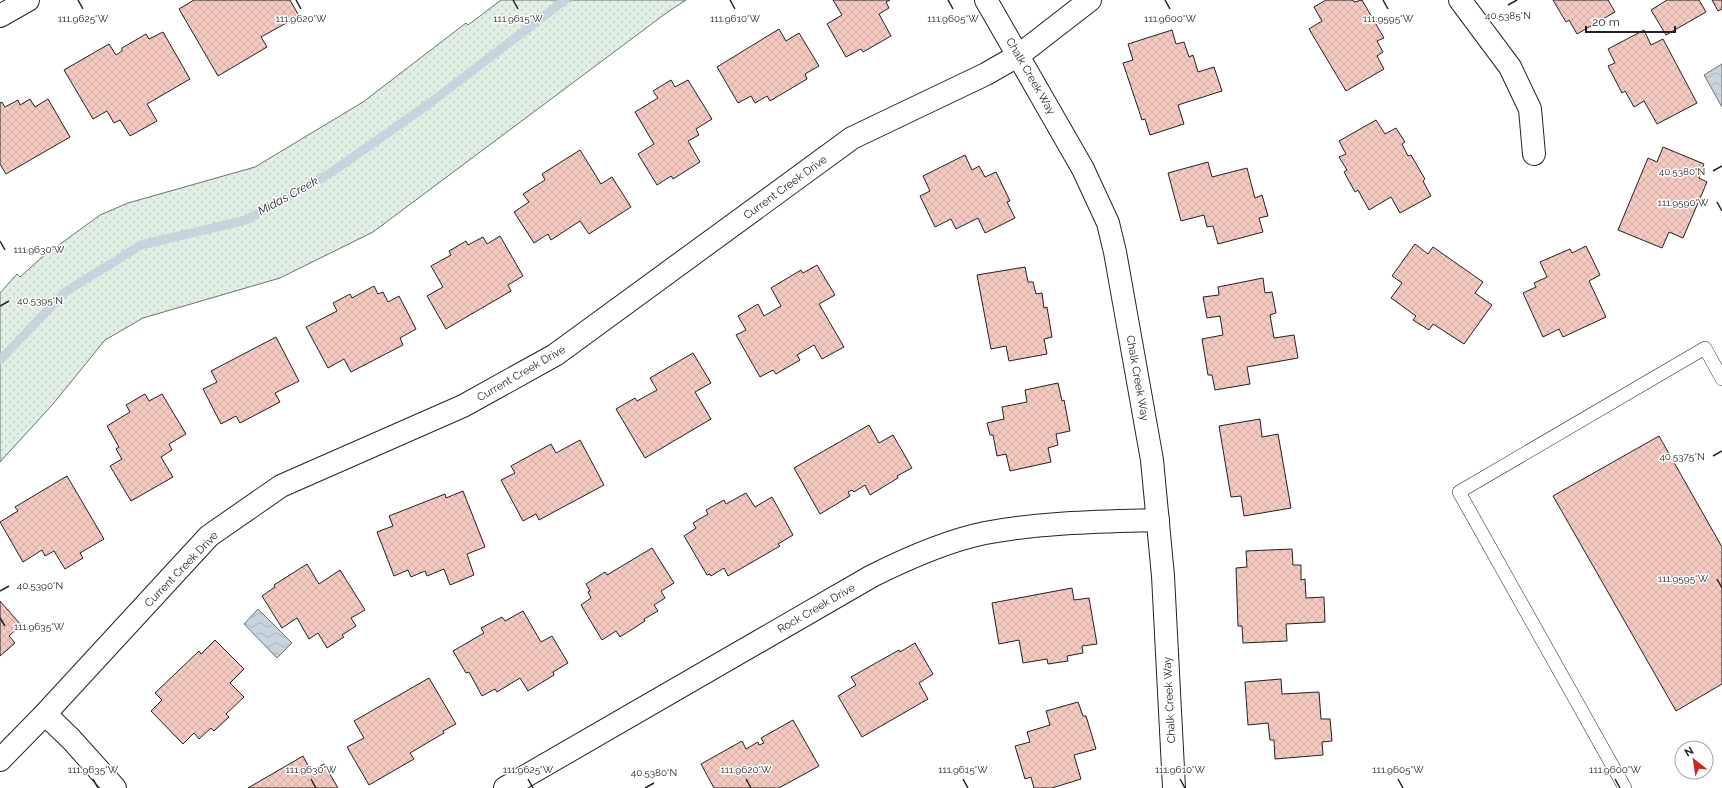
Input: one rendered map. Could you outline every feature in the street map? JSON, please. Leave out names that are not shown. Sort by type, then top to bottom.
[{"type":"street","points":[[0,16],[28,0]]},
{"type":"street","name":"Chalk Creek Way","points":[[986,0],[1084,169],[1108,223],[1115,252],[1151,452],[1163,576],[1174,788]]},
{"type":"street","name":"Current Creek Drive","points":[[0,760],[45,714],[209,536],[281,486],[463,406],[555,355],[852,138],[986,74],[1019,55],[1090,0]]},
{"type":"street","points":[[1460,0],[1510,68],[1530,109],[1534,154]]},
{"type":"street","name":"Rock Creek Drive","points":[[505,788],[865,580],[908,558],[946,544],[984,533],[1024,527],[1158,520]]},
{"type":"street","points":[[45,714],[71,739],[115,788]]},
{"type":"lane","points":[[1625,788],[1459,492],[1705,348],[1722,379]]},
{"type":"green space","points":[[501,0],[686,0],[669,11],[373,232],[280,278],[143,318],[105,340],[53,404],[0,462],[0,293],[17,274],[20,277],[41,258],[100,215],[128,203],[255,167],[363,102],[466,23],[468,25]]},
{"type":"water","points":[[1722,64],[1722,107],[1704,75]]},
{"type":"water","points":[[258,609],[292,643],[277,658],[244,624]]},
{"type":"building","points":[[194,0],[290,0],[299,16],[261,37],[267,47],[218,76],[179,9]]},
{"type":"building","points":[[833,0],[890,0],[886,2],[889,8],[879,14],[891,36],[863,52],[861,49],[846,57],[827,24],[842,15]]},
{"type":"building","points":[[1326,0],[1353,0],[1354,2],[1362,0],[1384,38],[1377,41],[1383,52],[1377,56],[1384,69],[1346,91],[1309,29],[1322,21],[1314,7]]},
{"type":"building","points":[[1553,0],[1608,0],[1615,12],[1577,34],[1569,20],[1566,22]]},
{"type":"building","points":[[1667,0],[1699,0],[1706,12],[1666,35],[1651,10]]},
{"type":"building","points":[[1712,0],[1722,0],[1722,9],[1718,11]]},
{"type":"building","points":[[779,29],[786,41],[799,33],[819,66],[805,74],[807,79],[770,101],[767,96],[755,103],[751,96],[738,103],[717,67]]},
{"type":"building","points":[[1172,30],[1176,44],[1184,42],[1189,57],[1193,55],[1198,72],[1214,67],[1222,91],[1178,105],[1184,124],[1150,135],[1145,119],[1142,120],[1123,63],[1133,60],[1128,44]]},
{"type":"building","points":[[1644,30],[1651,45],[1663,39],[1697,103],[1657,124],[1644,101],[1634,107],[1625,91],[1622,93],[1608,66],[1615,63],[1608,49]]},
{"type":"building","points":[[163,32],[190,79],[147,104],[157,121],[130,136],[120,120],[114,123],[107,111],[93,119],[64,70],[109,44],[116,55],[122,51],[122,48],[146,34],[149,39]]},
{"type":"building","points":[[671,80],[675,87],[688,80],[712,119],[696,129],[699,135],[688,141],[700,162],[673,179],[671,176],[657,185],[638,154],[654,144],[635,112],[658,98],[653,91]]},
{"type":"building","points":[[30,99],[35,107],[48,99],[70,137],[6,174],[0,164],[0,103],[2,102],[5,107],[18,100],[20,105]]},
{"type":"building","points":[[1376,120],[1385,134],[1396,128],[1405,142],[1402,144],[1408,156],[1411,155],[1425,179],[1423,181],[1431,196],[1400,213],[1391,197],[1369,210],[1358,190],[1355,192],[1344,172],[1347,170],[1339,157],[1346,154],[1339,141]]},
{"type":"building","points":[[1663,147],[1704,164],[1699,178],[1707,182],[1683,238],[1669,232],[1662,248],[1618,230],[1648,158],[1657,162]]},
{"type":"building","points":[[580,150],[601,184],[612,177],[631,207],[589,234],[580,221],[551,240],[548,234],[534,243],[514,212],[529,202],[523,194],[545,180],[542,174]]},
{"type":"building","points":[[965,155],[972,170],[979,166],[985,177],[996,172],[1010,201],[1007,202],[1015,218],[985,233],[978,218],[956,229],[951,219],[935,227],[920,196],[930,191],[923,176]]},
{"type":"building","points":[[1208,162],[1212,177],[1247,168],[1255,198],[1262,195],[1268,216],[1259,218],[1263,232],[1218,244],[1213,226],[1207,227],[1204,215],[1181,221],[1168,173]]},
{"type":"building","points":[[500,236],[523,276],[508,285],[511,291],[446,329],[427,296],[443,287],[431,266],[451,255],[449,251],[466,241],[468,245],[483,237],[487,244]]},
{"type":"building","points":[[1415,244],[1428,254],[1433,247],[1483,282],[1475,293],[1492,305],[1464,344],[1433,324],[1429,330],[1413,320],[1416,316],[1391,298],[1402,283],[1392,276]]},
{"type":"building","points":[[1586,246],[1600,275],[1589,281],[1606,317],[1563,337],[1559,329],[1543,337],[1523,293],[1536,287],[1534,283],[1547,277],[1540,262],[1570,249],[1572,253]]},
{"type":"building","points":[[817,265],[835,295],[819,304],[844,347],[822,359],[814,345],[797,355],[800,360],[776,374],[773,370],[760,377],[736,335],[746,330],[738,316],[758,304],[764,316],[781,306],[771,288],[801,270],[803,273]]},
{"type":"building","points":[[1025,267],[1028,282],[1033,282],[1036,294],[1042,293],[1044,308],[1047,307],[1052,337],[1044,339],[1047,354],[1009,361],[1006,346],[991,349],[977,275]]},
{"type":"building","points":[[1263,278],[1265,293],[1272,292],[1276,313],[1270,315],[1274,338],[1294,335],[1298,358],[1247,367],[1250,384],[1215,390],[1212,375],[1208,375],[1202,339],[1223,335],[1220,316],[1207,318],[1203,297],[1219,295],[1218,287]]},
{"type":"building","points":[[374,286],[378,294],[383,292],[388,302],[399,296],[416,329],[400,338],[403,345],[351,372],[344,359],[328,368],[306,327],[337,311],[333,303],[350,294],[352,298]]},
{"type":"building","points":[[276,337],[299,381],[275,393],[280,402],[240,423],[236,416],[221,424],[203,389],[217,382],[211,371]]},
{"type":"building","points":[[693,353],[711,383],[695,392],[711,419],[645,458],[616,409],[635,398],[637,401],[657,390],[650,378]]},
{"type":"building","points":[[1058,383],[1062,401],[1064,400],[1070,431],[1056,434],[1058,445],[1048,448],[1051,462],[1010,471],[1006,454],[997,456],[993,435],[990,435],[987,423],[1004,419],[1002,407],[1027,402],[1025,390]]},
{"type":"building","points":[[145,394],[149,401],[162,394],[186,434],[169,444],[172,450],[161,457],[173,477],[131,501],[110,466],[122,459],[116,449],[119,447],[107,426],[130,412],[126,405]]},
{"type":"building","points":[[1260,419],[1262,437],[1278,434],[1291,508],[1244,516],[1241,496],[1231,497],[1219,426]]},
{"type":"building","points":[[869,425],[879,443],[893,435],[912,468],[897,476],[898,478],[870,495],[865,485],[854,492],[852,490],[848,492],[850,496],[820,514],[794,468]]},
{"type":"building","points":[[1659,436],[1722,547],[1722,684],[1676,711],[1553,496]]},
{"type":"building","points":[[580,440],[604,485],[539,520],[536,514],[523,521],[501,480],[515,473],[511,466],[551,444],[556,453]]},
{"type":"building","points":[[67,476],[104,539],[80,553],[83,558],[65,569],[54,551],[45,556],[42,550],[23,562],[0,522],[18,511],[15,507]]},
{"type":"building","points":[[463,491],[485,547],[467,554],[474,575],[450,585],[444,569],[427,576],[425,571],[411,577],[408,570],[394,576],[377,532],[393,526],[389,516],[445,494],[446,498]]},
{"type":"building","points":[[746,493],[755,507],[772,497],[793,535],[778,544],[780,546],[728,576],[724,568],[711,576],[710,574],[707,575],[684,536],[696,528],[693,523],[708,514],[706,510],[724,500],[726,504]]},
{"type":"building","points":[[652,548],[674,583],[661,591],[665,598],[654,605],[658,611],[644,619],[645,621],[620,637],[616,631],[602,640],[581,605],[591,598],[588,592],[590,591],[586,584],[605,572],[607,575]]},
{"type":"building","points":[[1292,549],[1293,565],[1301,565],[1301,580],[1305,579],[1306,598],[1324,597],[1325,622],[1286,624],[1287,641],[1243,643],[1242,626],[1238,626],[1236,568],[1247,567],[1246,551]]},
{"type":"building","points":[[307,564],[319,584],[340,570],[365,610],[351,618],[356,626],[342,635],[344,637],[327,648],[318,633],[309,639],[297,618],[282,628],[262,596],[275,587],[274,585]]},
{"type":"building","points":[[1072,588],[1074,600],[1089,598],[1097,644],[1082,646],[1083,653],[1067,656],[1068,661],[1048,664],[1047,659],[1023,663],[1019,640],[999,644],[992,603]]},
{"type":"building","points":[[0,601],[21,625],[9,636],[15,643],[0,656]]},
{"type":"building","points":[[523,611],[541,642],[552,636],[568,663],[553,672],[554,675],[528,691],[520,678],[497,692],[495,689],[482,696],[469,672],[466,673],[453,651],[484,633],[481,628],[502,617],[505,621]]},
{"type":"building","points":[[215,640],[244,669],[230,683],[244,697],[226,714],[229,717],[214,731],[211,728],[199,739],[194,733],[183,744],[151,711],[162,700],[155,693],[199,651],[201,654]]},
{"type":"building","points":[[915,643],[933,674],[919,683],[928,699],[862,737],[838,696],[856,685],[851,677],[899,650],[900,652]]},
{"type":"building","points":[[429,678],[456,724],[443,731],[444,733],[410,753],[414,759],[369,785],[347,747],[364,738],[354,721]]},
{"type":"building","points":[[1281,679],[1282,694],[1319,692],[1321,719],[1330,719],[1332,741],[1322,742],[1323,755],[1275,759],[1274,740],[1270,740],[1268,723],[1248,725],[1245,682]]},
{"type":"building","points":[[1078,702],[1083,716],[1086,716],[1096,749],[1074,755],[1081,779],[1052,788],[1034,788],[1031,777],[1025,779],[1015,746],[1030,742],[1027,732],[1050,725],[1046,711]]},
{"type":"building","points":[[793,720],[819,766],[779,788],[714,788],[701,764],[742,741],[746,749],[758,742],[759,745],[764,743],[761,738]]},
{"type":"building","points":[[303,756],[311,771],[324,764],[338,788],[248,788]]},
{"type":"waterway","name":"Midas Creek","points":[[0,360],[65,292],[141,245],[246,220],[332,172],[430,103],[565,0]]}]
